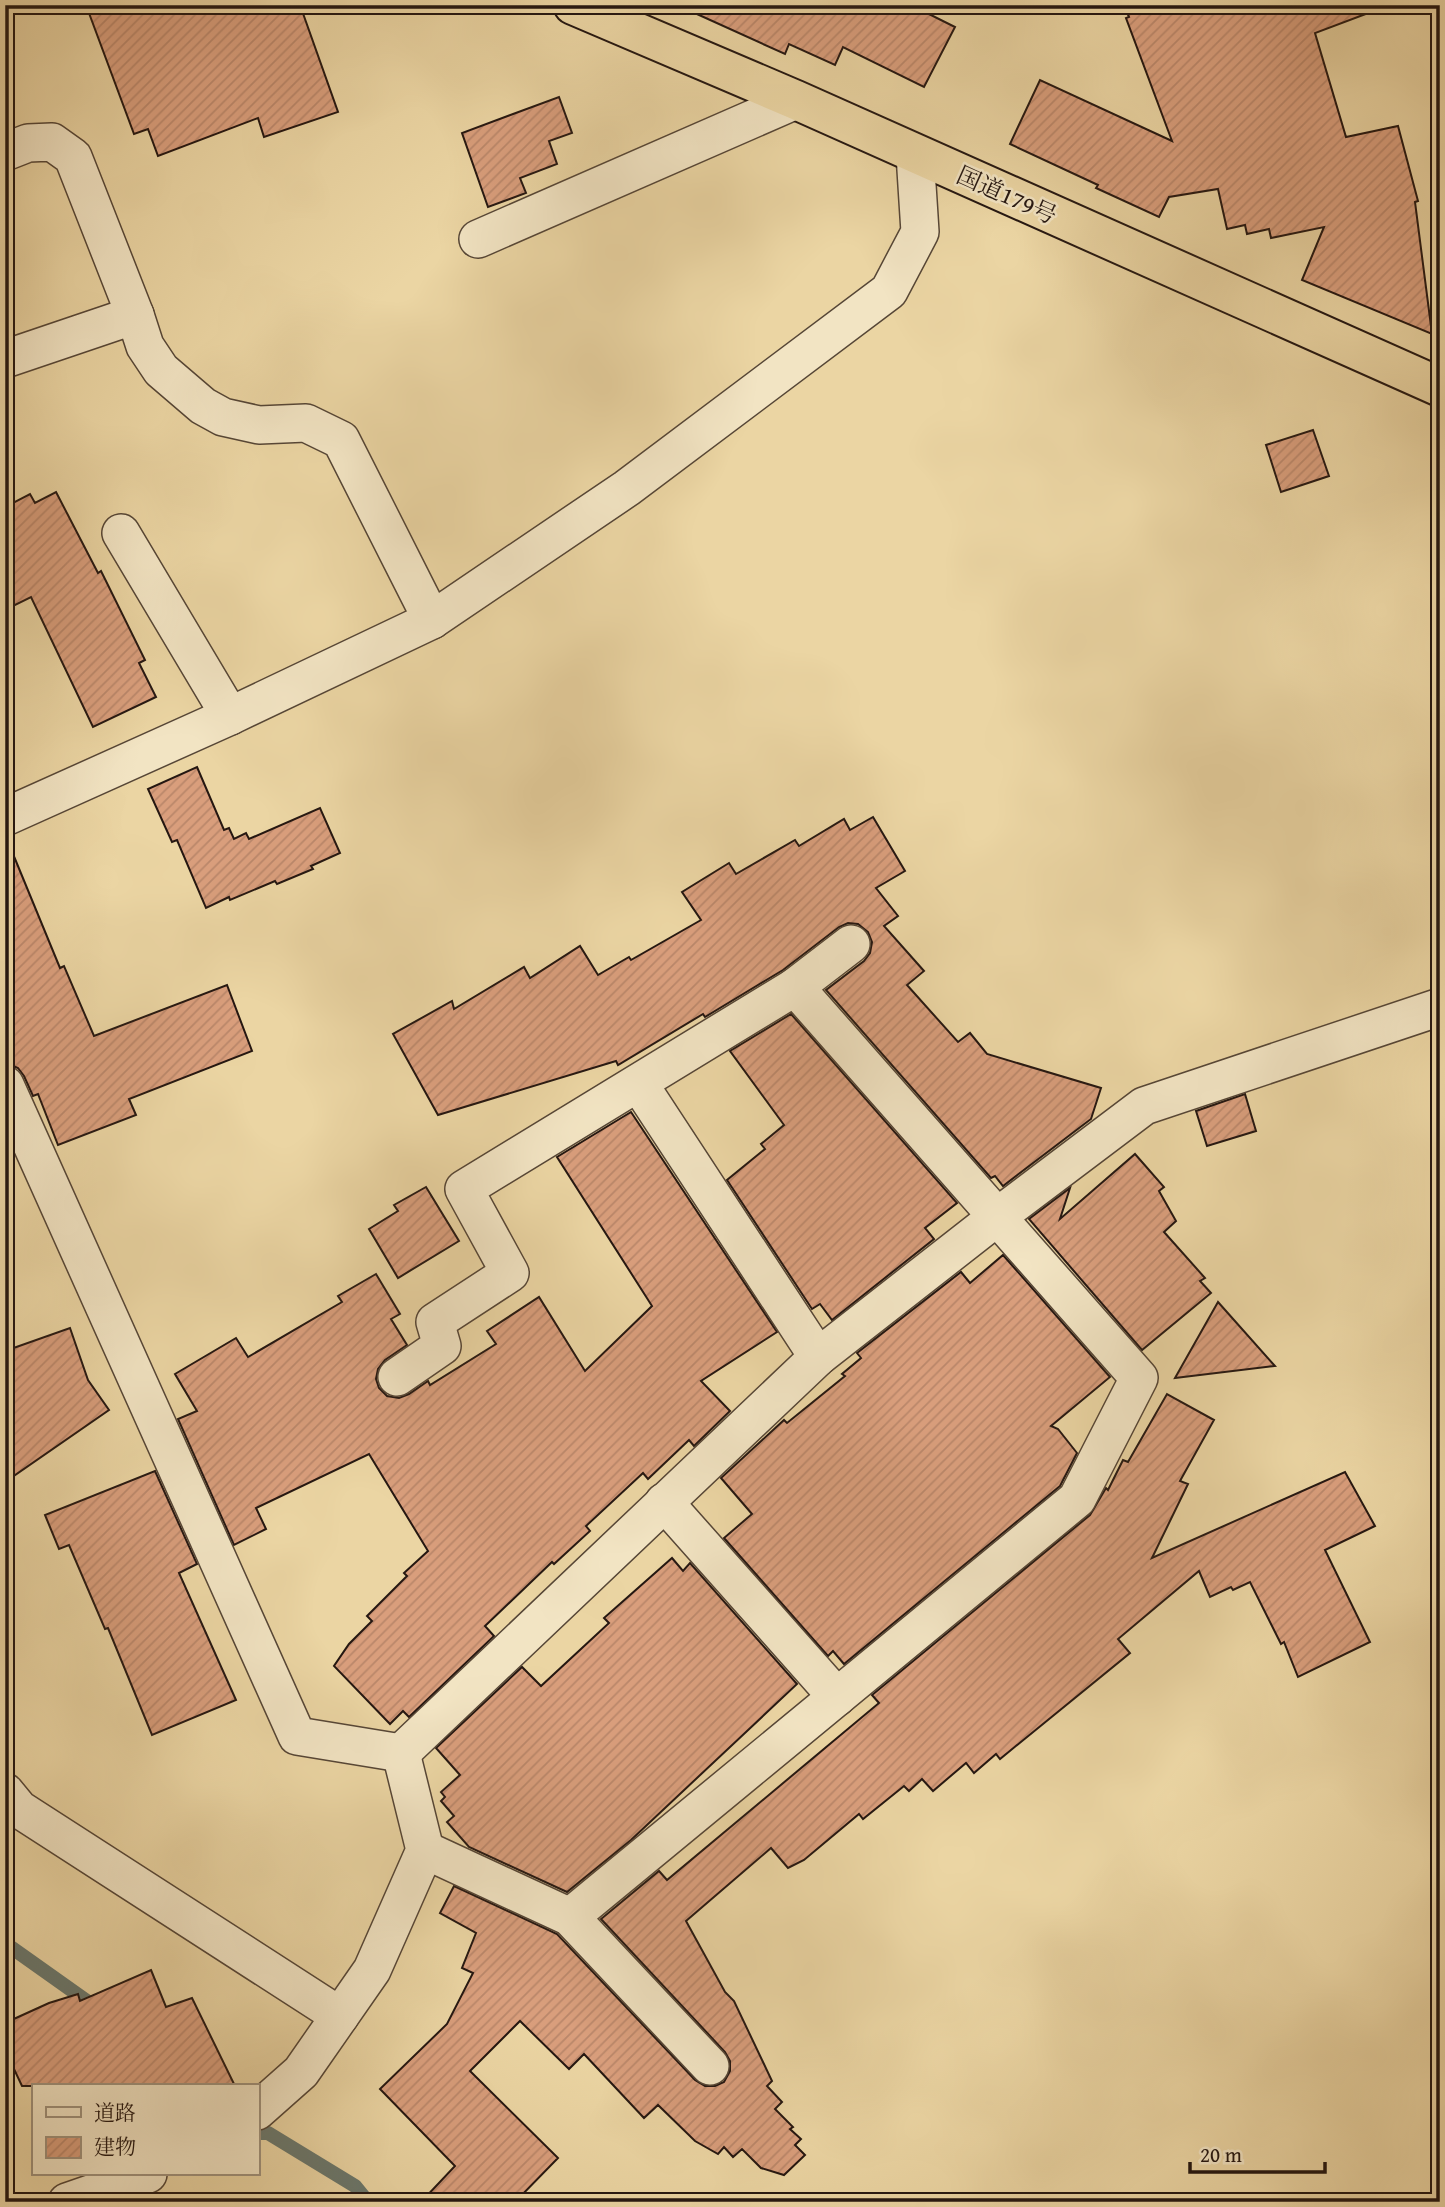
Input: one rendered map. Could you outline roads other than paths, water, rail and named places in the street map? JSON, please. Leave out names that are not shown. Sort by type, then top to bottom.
[{"type":"highway","name":"国道179号","points":[[573,5],[796,100],[1440,387]]},
{"type":"street","points":[[478,239],[796,100]]},
{"type":"street","points":[[5,152],[28,143],[52,142],[73,157],[145,346],[161,370],[203,407],[223,417],[259,425],[306,424],[341,440],[432,620]]},
{"type":"street","points":[[5,817],[230,716],[432,620],[627,488],[889,291],[920,232],[915,154]]},
{"type":"street","points":[[5,359],[135,315]]},
{"type":"street","points":[[121,533],[230,716]]},
{"type":"street","points":[[397,1377],[442,1346],[435,1322],[510,1273],[464,1189],[795,987],[851,944]]},
{"type":"street","points":[[570,1917],[1077,1499],[1139,1378],[795,987]]},
{"type":"street","points":[[401,1753],[818,1357],[1144,1106],[1440,1007]]},
{"type":"street","points":[[639,1084],[818,1357]]},
{"type":"street","points":[[5,1085],[298,1736],[401,1753]]},
{"type":"street","points":[[664,1502],[836,1697]]},
{"type":"street","points":[[259,2109],[301,2072],[372,1970],[425,1850],[401,1753]]},
{"type":"street","points":[[10,1809],[340,2016]]},
{"type":"street","points":[[425,1850],[570,1917],[710,2066]]},
{"type":"street","points":[[67,2202],[142,2176]]},
{"type":"waterway","points":[[5,1943],[98,2009]]},
{"type":"waterway","points":[[259,2133],[268,2133],[355,2186],[368,2202]]}]
